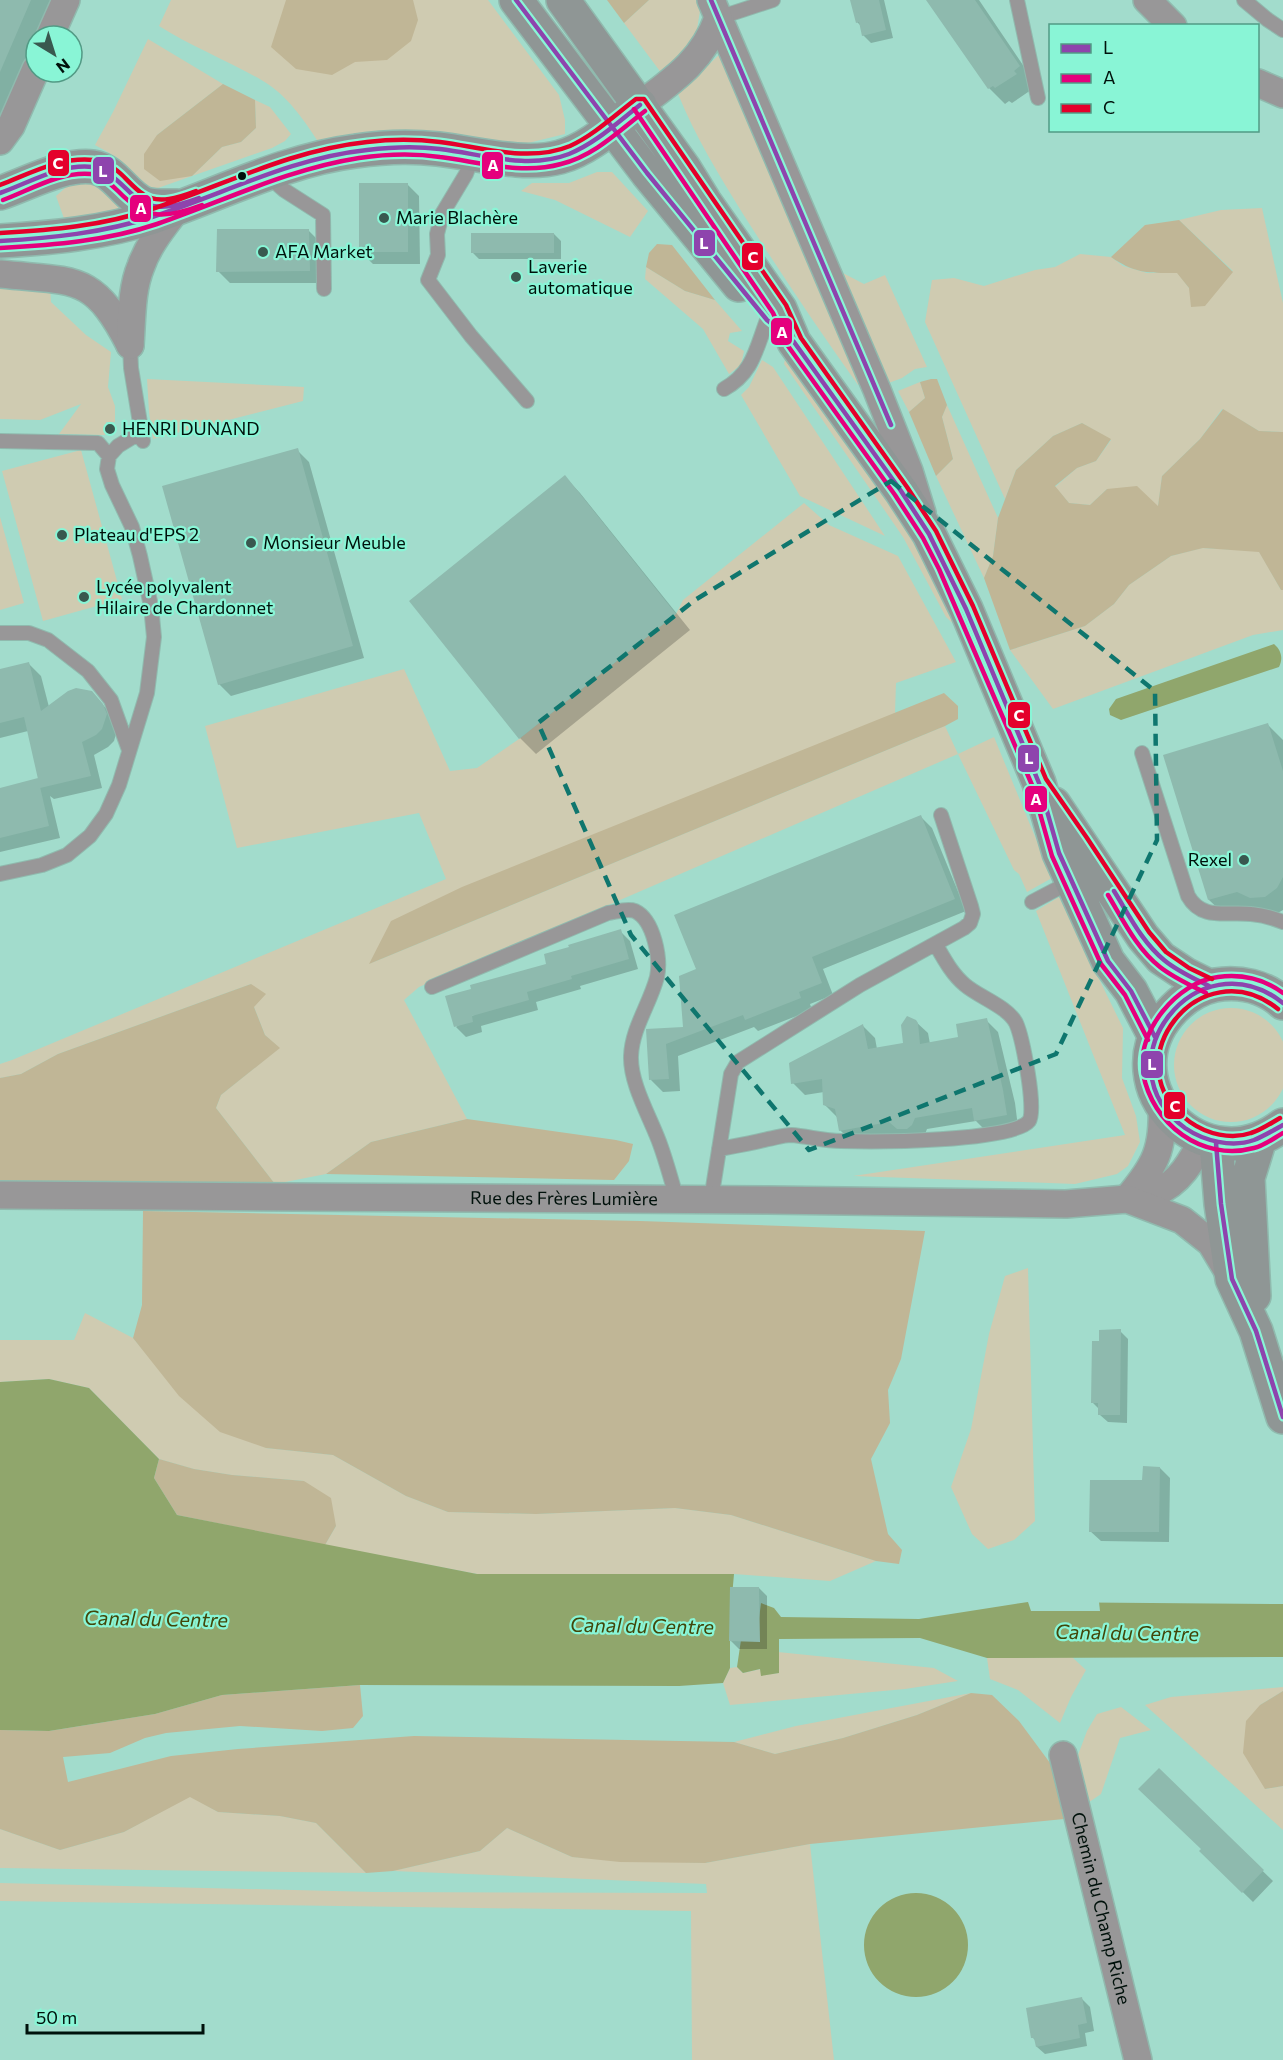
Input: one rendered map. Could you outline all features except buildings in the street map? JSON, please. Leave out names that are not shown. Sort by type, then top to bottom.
[{"type":"main road","points":[[516,0],[612,127],[767,320],[794,342]]},
{"type":"main road","points":[[563,0],[684,168],[780,309],[794,342],[901,491],[929,534],[966,609],[1039,783],[1059,852],[1072,881],[1108,961],[1131,991],[1155,1037]]},
{"type":"main road","points":[[90,166],[48,185],[19,205],[9,241],[60,236],[153,217],[265,174],[312,159],[357,151],[435,148],[534,160],[560,157],[579,149],[640,105]]},
{"type":"main road","points":[[0,193],[58,172],[90,166],[109,174],[144,203],[157,206],[179,206]]},
{"type":"main road","points":[[1039,783],[1143,937],[1161,958],[1209,986]]},
{"type":"main road","points":[[1271,1132],[1245,1143],[1209,1141],[1187,1131],[1173,1120],[1162,1106],[1151,1072],[1151,1054],[1155,1037],[1164,1020],[1176,1005],[1209,986],[1226,983],[1259,988],[1283,1003]]},
{"type":"main road","points":[[1256,1330],[1248,1178],[1271,1132]]},
{"type":"main road","points":[[1209,1141],[1232,1279],[1256,1330],[1283,1417]]},
{"type":"street","points":[[55,24],[66,0]]},
{"type":"street","points":[[1147,0],[1171,24]]},
{"type":"street","points":[[640,105],[683,73],[695,60],[712,34],[715,9]]},
{"type":"street","points":[[715,9],[877,390],[909,471],[929,534]]},
{"type":"street","points":[[0,141],[11,126],[29,84]]},
{"type":"street","points":[[1259,84],[1283,94]]},
{"type":"street","points":[[130,345],[136,282],[140,267],[148,250],[179,206]]},
{"type":"street","points":[[9,241],[12,275],[58,279],[91,290],[110,310],[130,345]]},
{"type":"street","points":[[1127,1199],[1155,1160],[1163,1128],[1162,1106]]},
{"type":"street","name":"Rue des Frères Lumière","points":[[0,1195],[1086,1204],[1155,1193],[1169,1185],[1189,1166],[1209,1141]]},
{"type":"street","name":"Rue des Frères Lumière","points":[[1127,1199],[1182,1220],[1211,1243],[1232,1279]]},
{"type":"street","name":"Chemin du Champ Riche","points":[[1063,1755],[1138,2060]]},
{"type":"lane","points":[[715,9],[773,0]]},
{"type":"lane","points":[[1017,0],[1038,98]]},
{"type":"lane","points":[[1244,0],[1268,21],[1283,30]]},
{"type":"lane","points":[[474,153],[466,174],[442,214],[437,234],[438,255],[428,280],[471,336],[527,401]]},
{"type":"lane","points":[[265,174],[284,190],[323,215],[324,289]]},
{"type":"lane","points":[[724,389],[744,375],[758,348],[767,320]]},
{"type":"lane","points":[[0,874],[42,866],[67,855],[90,836],[106,814],[119,785],[147,693],[154,637],[151,606],[132,526],[112,485],[107,469],[109,456],[118,446],[142,437],[131,368],[130,345]]},
{"type":"lane","points":[[0,441],[98,442],[109,456]]},
{"type":"lane","points":[[0,633],[29,633],[48,640],[88,671],[111,700],[129,750]]},
{"type":"lane","points":[[1142,753],[1192,904],[1210,913],[1251,914],[1283,922]]},
{"type":"lane","points":[[711,1200],[731,1074],[738,1062],[860,985],[936,945],[970,923],[973,914],[941,815]]},
{"type":"lane","points":[[1032,902],[1072,881]]},
{"type":"lane","points":[[432,987],[608,914],[625,910],[635,911],[652,930],[657,977],[636,1032],[631,1056],[640,1095],[661,1146],[677,1200]]},
{"type":"lane","points":[[719,1149],[789,1135],[849,1141],[915,1141],[970,1137],[1011,1130],[1022,1127],[1029,1121],[1032,1113],[1030,1086],[1017,1026],[1008,1014],[963,984],[946,964],[936,945]]},
{"type":"highlighted area","points":[[891,481],[1155,691],[1157,840],[1056,1054],[809,1150],[631,935],[538,723],[695,600]]},
{"type":"shaded area","points":[[171,0],[488,0],[559,95],[565,120],[565,134],[524,144],[497,144],[443,135],[351,134],[319,143],[294,109],[272,87],[159,26]]},
{"type":"shaded area","points":[[286,0],[413,0],[418,20],[411,41],[387,60],[355,62],[332,75],[296,69],[271,47]]},
{"type":"shaded area","points":[[607,0],[649,0],[624,23]]},
{"type":"shaded area","points":[[649,0],[699,0],[701,5],[695,41],[662,74],[624,23]]},
{"type":"shaded area","points":[[148,39],[223,84],[157,135],[192,176],[222,147],[241,142],[256,128],[255,100],[270,107],[291,134],[285,141],[272,148],[158,188],[141,182],[120,160],[95,145]]},
{"type":"shaded area","points":[[721,53],[862,381],[858,385],[743,214],[716,170],[678,94]]},
{"type":"shaded area","points":[[223,84],[255,100],[256,128],[241,142],[222,147],[192,176],[160,181],[144,169],[144,154],[157,135]]},
{"type":"shaded area","points":[[597,172],[612,172],[648,211],[630,237],[555,200],[521,191],[532,183],[569,183]]},
{"type":"shaded area","points":[[101,182],[129,212],[66,224],[56,196],[71,183]]},
{"type":"shaded area","points":[[1262,208],[1283,303],[1283,432],[1259,431],[1222,409],[1200,439],[1162,476],[1158,507],[1107,489],[1090,505],[1069,503],[1055,487],[1077,468],[1096,461],[1111,440],[1082,423],[1053,436],[1016,470],[1005,499],[925,322],[932,280],[954,278],[984,286],[1035,270],[1055,267],[1080,254],[1111,257],[1123,266],[1147,273],[1177,272],[1189,288],[1233,271],[1179,220],[1221,210]]},
{"type":"shaded area","points":[[1179,220],[1233,272],[1205,306],[1191,307],[1189,288],[1177,273],[1135,270],[1111,257],[1145,225]]},
{"type":"shaded area","points":[[657,244],[672,245],[715,300],[685,291],[646,267],[649,253]]},
{"type":"shaded area","points":[[646,267],[685,291],[715,300],[742,331],[730,333],[728,341],[744,351],[741,365],[729,374],[703,329],[645,279]]},
{"type":"shaded area","points":[[839,271],[864,284],[885,275],[927,367],[915,369],[902,378],[886,384]]},
{"type":"shaded area","points":[[0,284],[50,286],[51,302],[86,335],[111,352],[108,387],[115,406],[115,422],[106,422],[105,435],[59,434],[81,404],[40,420],[0,419]]},
{"type":"shaded area","points":[[786,355],[912,534],[964,634],[946,617],[903,537],[784,364]]},
{"type":"shaded area","points":[[762,360],[773,367],[885,536],[800,496],[741,395],[749,387]]},
{"type":"shaded area","points":[[147,379],[304,387],[303,401],[153,439]]},
{"type":"shaded area","points":[[937,379],[947,405],[942,417],[953,459],[936,476],[909,412],[925,398],[920,382]]},
{"type":"shaded area","points":[[920,382],[925,398],[909,412],[898,391]]},
{"type":"shaded area","points":[[947,405],[998,518],[993,556],[984,578],[936,476],[953,459],[942,417]]},
{"type":"shaded area","points":[[1223,409],[1259,431],[1283,432],[1283,590],[1259,552],[1203,548],[1171,556],[1129,585],[1114,604],[1085,626],[1010,650],[984,578],[993,556],[998,518],[1016,470],[1053,436],[1082,423],[1111,439],[1096,461],[1077,468],[1055,486],[1069,503],[1090,505],[1107,489],[1137,486],[1158,506],[1162,476],[1200,439]]},
{"type":"shaded area","name":"Plateau d'EPS 2","points":[[81,450],[122,599],[43,621],[2,471]]},
{"type":"shaded area","points":[[804,503],[829,525],[898,556],[956,662],[896,683],[895,713],[369,964],[945,726],[958,754],[419,987],[404,1000],[467,1119],[371,1142],[326,1174],[275,1184],[216,1108],[221,1095],[279,1048],[265,1035],[254,1007],[251,984],[58,1054],[21,1074],[0,1078],[0,1064],[446,879],[419,813],[237,848],[205,726],[404,669],[450,771],[477,768],[519,739],[676,614],[683,600]]},
{"type":"shaded area","points":[[0,517],[24,603],[0,610]]},
{"type":"shaded area","points":[[1202,548],[1259,551],[1283,590],[1283,630],[1253,635],[1053,709],[1010,650],[1085,626],[1114,604],[1129,585],[1171,556]]},
{"type":"shaded area","points":[[944,693],[958,706],[958,719],[945,726],[369,964],[391,921],[462,887]]},
{"type":"shaded area","points":[[994,737],[1052,878],[1027,892],[958,754]]},
{"type":"shaded area","points":[[1059,897],[1123,1028],[1122,1078],[1136,1116],[1140,1142],[1128,1166],[1117,1174],[1075,1184],[853,1176],[1125,1135],[1036,911]]},
{"type":"shaded area","points":[[251,984],[266,994],[254,1007],[265,1035],[280,1048],[221,1095],[216,1108],[275,1184],[0,1181],[0,1078],[21,1074],[58,1054]]},
{"type":"shaded area","points":[[1220,1009],[1242,1009],[1253,1013],[1271,1025],[1283,1043],[1283,1087],[1271,1105],[1253,1117],[1242,1121],[1220,1121],[1200,1112],[1184,1096],[1175,1076],[1175,1054],[1184,1034],[1200,1018]]},
{"type":"shaded area","points":[[467,1119],[633,1144],[629,1161],[614,1180],[326,1174],[371,1142]]},
{"type":"shaded area","points":[[143,1211],[640,1221],[925,1231],[901,1359],[888,1390],[890,1423],[871,1459],[888,1534],[902,1550],[899,1564],[876,1561],[731,1515],[675,1508],[536,1514],[448,1512],[406,1496],[333,1455],[266,1448],[220,1432],[179,1396],[133,1338],[142,1305]]},
{"type":"shaded area","points":[[1028,1268],[1035,1521],[1014,1540],[988,1549],[972,1534],[951,1487],[971,1429],[989,1334],[1005,1276]]},
{"type":"shaded area","points":[[85,1313],[133,1338],[149,1357],[266,1448],[333,1455],[406,1496],[448,1512],[536,1514],[675,1508],[731,1515],[876,1561],[830,1581],[734,1574],[477,1574],[325,1545],[336,1526],[304,1481],[232,1475],[194,1469],[159,1459],[89,1388],[49,1379],[0,1382],[0,1340],[74,1340]]},
{"type":"shaded area","points":[[159,1459],[194,1469],[232,1475],[304,1481],[331,1498],[336,1526],[325,1545],[177,1515],[154,1478]]},
{"type":"shaded area","points":[[778,1652],[934,1668],[958,1681],[905,1689],[730,1705],[723,1683],[730,1668],[737,1667],[743,1673],[761,1669],[761,1675],[779,1673]]},
{"type":"shaded area","points":[[1072,1657],[1086,1670],[1060,1723],[1018,1690],[990,1679],[987,1658]]},
{"type":"shaded area","points":[[360,1685],[363,1716],[353,1728],[322,1731],[240,1726],[166,1733],[145,1738],[110,1753],[63,1757],[68,1782],[171,1756],[414,1736],[734,1742],[775,1754],[843,1738],[917,1715],[971,1693],[992,1695],[1019,1721],[1053,1767],[1064,1819],[810,1844],[705,1863],[620,1862],[572,1857],[507,1828],[480,1851],[393,1871],[366,1873],[316,1823],[280,1816],[218,1812],[190,1797],[124,1832],[60,1850],[0,1829],[0,1730],[49,1731],[155,1714],[222,1695]]},
{"type":"shaded area","points":[[1283,1687],[1283,1691],[1260,1705],[1265,1789],[1283,1786],[1283,1830],[1145,1705],[1171,1697]]},
{"type":"shaded area","points":[[1283,1691],[1283,1786],[1265,1789],[1243,1753],[1246,1721],[1260,1705]]},
{"type":"shaded area","points":[[971,1693],[917,1715],[843,1738],[775,1754],[734,1742],[796,1726]]},
{"type":"shaded area","points":[[1121,1707],[1151,1730],[1120,1738],[1101,1794],[1082,1807],[1075,1763],[1087,1731],[1097,1714]]},
{"type":"shaded area","points":[[190,1796],[218,1812],[280,1816],[316,1823],[366,1873],[0,1868],[0,1829],[60,1850],[124,1832]]},
{"type":"shaded area","points":[[507,1828],[572,1857],[705,1863],[810,1844],[834,2060],[692,2060],[691,1911],[0,1901],[0,1883],[375,1892],[707,1893],[706,1884],[393,1871],[480,1851]]},
{"type":"water","points":[[1274,644],[1281,655],[1279,667],[1121,720],[1110,715],[1109,709],[1116,699]]},
{"type":"water","name":"Canal du Centre","points":[[49,1379],[89,1388],[159,1459],[154,1478],[177,1515],[477,1574],[734,1574],[730,1619],[759,1619],[761,1603],[774,1608],[781,1617],[919,1619],[1028,1602],[1283,1604],[1283,1657],[987,1658],[920,1638],[779,1639],[779,1673],[761,1676],[760,1669],[743,1673],[737,1667],[741,1640],[730,1640],[730,1668],[723,1683],[679,1686],[360,1685],[222,1695],[155,1714],[49,1731],[0,1730],[0,1382]]},
{"type":"water","points":[[916,1893],[936,1897],[945,1902],[959,1916],[964,1925],[968,1945],[964,1965],[959,1974],[945,1988],[936,1993],[916,1997],[896,1993],[887,1988],[873,1974],[868,1965],[864,1945],[868,1925],[873,1916],[887,1902],[896,1897]]},
{"type":"pier","points":[[1028,1602],[1099,1602],[1100,1611],[1031,1611]]},
{"type":"transit line","name":"L","points":[[516,0],[647,173],[767,320],[794,342],[901,491],[929,534],[966,609],[1039,783],[1059,853],[1108,961],[1131,991],[1155,1037]]},
{"type":"transit line","name":"L","points":[[711,0],[891,425]]},
{"type":"transit line","name":"C","points":[[0,233],[58,229],[115,220],[179,200],[285,160],[339,146],[394,140],[422,140],[522,154],[554,151],[570,146],[596,131],[636,99],[644,99],[786,305],[801,338],[936,531],[973,606],[1046,779],[1149,932],[1166,952],[1189,968],[1212,979]]},
{"type":"transit line","name":"L","points":[[0,241],[77,234],[133,223],[258,178],[339,154],[422,147],[521,161],[553,159],[588,144],[640,105]]},
{"type":"transit line","name":"A","points":[[634,109],[773,313],[788,346],[895,495],[923,538],[939,569],[1032,785],[1052,856],[1101,964],[1125,995],[1148,1040]]},
{"type":"transit line","name":"A","points":[[0,248],[80,241],[138,230],[256,186],[307,170],[359,158],[420,155],[516,168],[561,164],[595,149],[645,111]]},
{"type":"transit line","name":"C","points":[[0,185],[57,163],[82,159],[97,160],[107,164],[139,191],[155,199],[169,199],[196,191]]},
{"type":"transit line","name":"L","points":[[0,193],[57,171],[93,167],[104,171],[137,199],[152,206],[176,205],[199,198]]},
{"type":"transit line","name":"A","points":[[3,200],[57,178],[91,174],[106,181],[128,201],[147,212],[177,213],[202,205]]},
{"type":"transit line","name":"L","points":[[1114,891],[1136,928],[1156,953],[1174,968],[1209,986]]},
{"type":"transit line","name":"A","points":[[1108,895],[1144,952],[1171,975],[1206,993]]},
{"type":"transit line","name":"A","points":[[1283,993],[1268,984],[1244,977],[1218,977],[1203,981],[1188,988],[1162,1012],[1146,1041],[1143,1057],[1143,1073],[1148,1091],[1157,1108],[1168,1123],[1182,1135],[1198,1144],[1235,1151],[1258,1147],[1283,1133]]},
{"type":"transit line","name":"L","points":[[1283,1003],[1250,986],[1219,985],[1191,996],[1169,1016],[1155,1042],[1151,1072],[1160,1101],[1185,1128],[1209,1140],[1228,1143],[1245,1142],[1283,1125]]},
{"type":"transit line","name":"C","points":[[1278,1009],[1249,994],[1220,992],[1195,1002],[1174,1020],[1162,1044],[1159,1071],[1167,1098],[1190,1122],[1204,1130],[1219,1135],[1243,1135],[1280,1118]]},
{"type":"transit line","name":"L","points":[[1216,1143],[1221,1204],[1232,1279],[1256,1331],[1283,1417]]},
{"type":"place","name":"Marie Blachère","points":[[384,218]]},
{"type":"place","name":"AFA Market","points":[[263,252]]},
{"type":"place","name":"Laverie automatique","points":[[516,277]]},
{"type":"place","name":"HENRI DUNAND","points":[[110,429]]},
{"type":"place","name":"Plateau d'EPS 2","points":[[62,535]]},
{"type":"place","name":"Monsieur Meuble","points":[[251,543]]},
{"type":"place","name":"Lycée polyvalent Hilaire de Chardonnet","points":[[84,597]]},
{"type":"place","name":"Rexel","points":[[1244,860]]}]
